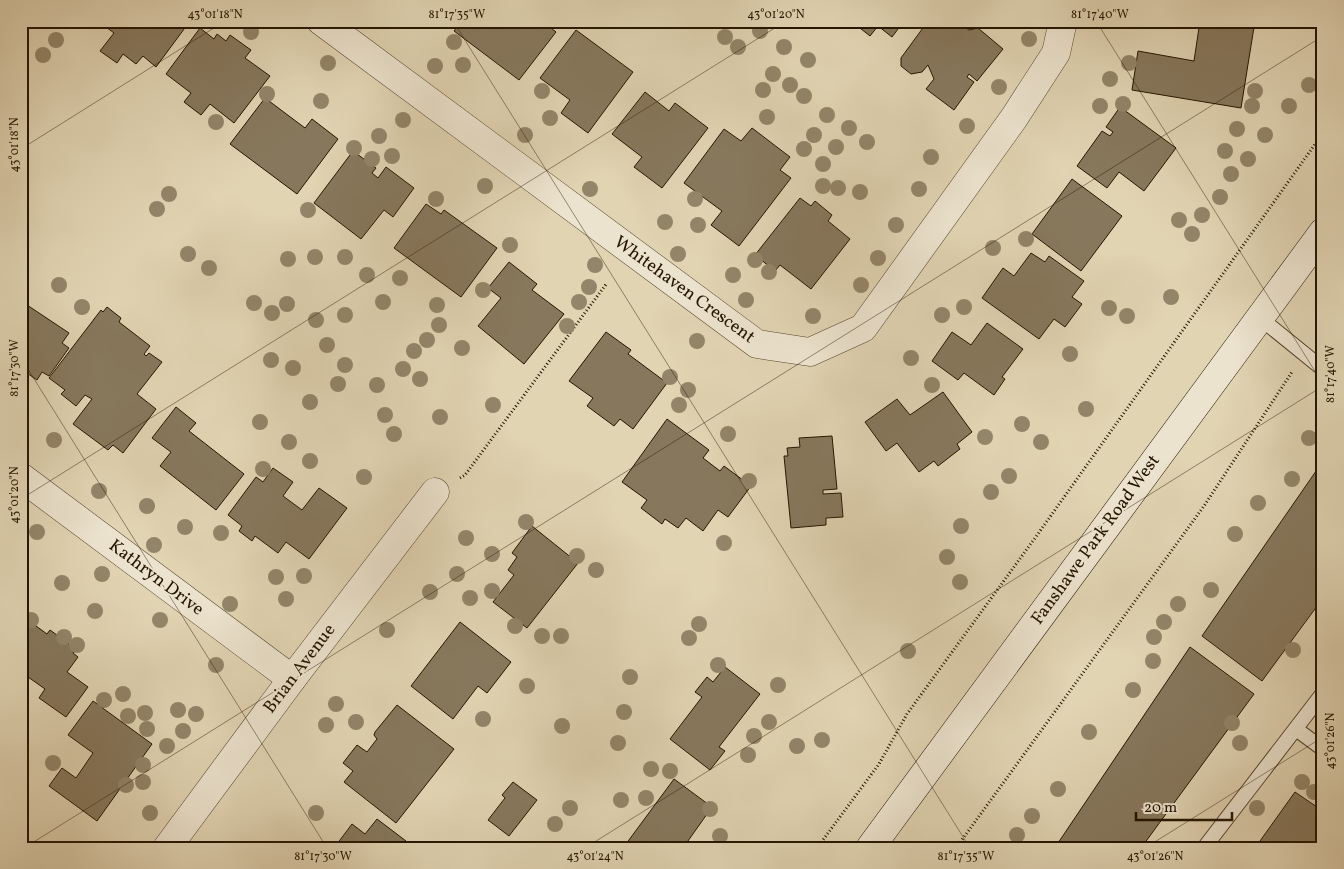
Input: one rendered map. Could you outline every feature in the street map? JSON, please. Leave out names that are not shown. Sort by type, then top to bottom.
[{"type":"street","name":"Whitehaven Crescent","points":[[321,21],[757,344],[810,352],[863,328],[1014,118],[1056,53],[1063,21]]},
{"type":"street","name":"Fanshawe Park Road West","points":[[870,848],[1323,232]]},
{"type":"street","name":"Kathryn Drive","points":[[21,477],[292,679]]},
{"type":"street","name":"Brian Avenue","points":[[168,848],[292,679],[435,492]]},
{"type":"lane","points":[[1260,318],[1323,369]]},
{"type":"lane","points":[[1204,848],[1323,693]]},
{"type":"lane","points":[[1296,729],[1323,748]]},
{"type":"path","points":[[817,848],[879,764],[907,714],[1323,133]]},
{"type":"path","points":[[435,492],[465,475],[607,284]]},
{"type":"path","points":[[956,848],[1204,506],[1323,328]]},
{"type":"building","points":[[98,21],[190,21],[156,67],[143,56],[136,64],[123,54],[117,63],[100,51],[114,33]]},
{"type":"building","points":[[462,21],[542,21],[556,32],[519,80],[454,31]]},
{"type":"building","points":[[851,21],[904,21],[892,37],[878,26],[870,36]]},
{"type":"building","points":[[928,21],[964,21],[962,25],[969,30],[978,28],[1003,49],[977,81],[969,74],[967,77],[974,82],[954,110],[926,89],[934,79],[928,65],[922,72],[911,74],[901,66],[901,58]]},
{"type":"building","points":[[1200,21],[1249,21],[1248,26],[1254,27],[1241,108],[1132,90],[1138,51],[1194,61]]},
{"type":"building","points":[[200,28],[214,39],[217,34],[226,41],[230,35],[251,50],[245,58],[270,76],[234,123],[210,104],[201,115],[184,102],[191,93],[166,74]]},
{"type":"building","points":[[576,30],[633,72],[588,133],[561,113],[570,100],[540,78]]},
{"type":"building","points":[[645,92],[669,111],[675,103],[708,128],[662,188],[634,167],[642,157],[612,134]]},
{"type":"building","points":[[265,98],[305,128],[312,119],[338,139],[297,194],[230,144]]},
{"type":"building","points":[[1120,107],[1176,148],[1144,191],[1119,172],[1107,188],[1077,166],[1102,131],[1110,136],[1113,132],[1106,127]]},
{"type":"building","points":[[752,128],[790,157],[780,170],[791,178],[739,246],[711,225],[722,211],[684,183],[724,129],[741,141]]},
{"type":"building","points":[[353,151],[376,168],[372,173],[378,178],[386,167],[414,188],[393,217],[384,210],[361,239],[314,203]]},
{"type":"building","points":[[1072,179],[1122,216],[1081,271],[1032,234]]},
{"type":"building","points":[[800,198],[811,206],[815,201],[832,215],[828,221],[850,239],[811,289],[780,265],[775,271],[755,255]]},
{"type":"building","points":[[426,204],[441,214],[444,210],[497,248],[461,297],[394,248]]},
{"type":"building","points":[[1031,253],[1045,262],[1049,256],[1084,281],[1072,297],[1082,304],[1065,327],[1054,319],[1039,339],[982,298],[1003,268],[1014,276]]},
{"type":"building","points":[[509,262],[537,284],[532,290],[564,314],[524,364],[478,326],[501,298],[488,288]]},
{"type":"building","points":[[21,301],[69,333],[62,343],[69,348],[49,376],[42,372],[37,380],[21,369]]},
{"type":"building","points":[[107,307],[121,318],[119,322],[150,346],[144,354],[146,356],[149,353],[162,362],[137,394],[156,409],[123,453],[113,445],[108,450],[73,424],[92,399],[85,395],[76,406],[61,394],[65,390],[49,378],[101,310],[103,312]]},
{"type":"building","points":[[987,323],[1023,349],[1002,377],[1005,379],[994,395],[964,373],[958,380],[932,361],[952,332],[971,345]]},
{"type":"building","points":[[606,332],[631,350],[628,354],[667,383],[633,429],[620,419],[614,426],[587,406],[593,398],[569,381]]},
{"type":"building","points":[[943,392],[972,432],[957,444],[960,449],[938,466],[934,461],[919,472],[897,443],[886,451],[865,422],[897,399],[910,415]]},
{"type":"building","points":[[176,407],[196,423],[189,431],[244,474],[216,510],[160,466],[171,452],[152,438]]},
{"type":"building","points":[[667,419],[709,450],[703,458],[720,471],[724,466],[751,486],[728,517],[718,510],[703,531],[686,518],[678,528],[665,519],[662,524],[641,508],[647,500],[622,482]]},
{"type":"building","points":[[832,436],[837,489],[823,490],[823,494],[841,493],[843,517],[826,518],[826,525],[791,528],[784,456],[788,456],[787,448],[800,447],[799,438]]},
{"type":"building","points":[[1323,461],[1323,598],[1262,681],[1202,636]]},
{"type":"building","points":[[273,468],[293,482],[283,496],[302,510],[319,488],[347,508],[309,559],[286,542],[278,553],[255,536],[252,541],[239,531],[242,526],[228,515],[256,477],[263,482]]},
{"type":"building","points":[[532,526],[578,563],[527,628],[493,602],[514,575],[508,570],[517,557],[512,553]]},
{"type":"building","points":[[21,615],[47,634],[50,630],[76,649],[73,653],[78,657],[67,672],[88,687],[66,717],[39,698],[45,689],[21,672]]},
{"type":"building","points":[[460,622],[511,662],[487,693],[478,686],[453,719],[411,686]]},
{"type":"building","points":[[1190,647],[1254,694],[1141,848],[1058,848],[1056,846]]},
{"type":"building","points":[[725,667],[760,694],[719,747],[725,751],[710,770],[670,739],[702,697],[695,692],[707,677],[713,682]]},
{"type":"building","points":[[93,701],[152,744],[97,821],[49,786],[62,768],[76,778],[93,753],[68,735]]},
{"type":"building","points":[[397,705],[454,749],[396,823],[344,782],[353,771],[343,763],[357,745],[367,752],[377,739],[374,735],[375,732]]},
{"type":"building","points":[[674,779],[712,807],[683,848],[623,848]]},
{"type":"building","points":[[513,782],[537,800],[509,836],[488,820],[505,798],[502,795]]},
{"type":"building","points":[[1295,792],[1323,811],[1323,848],[1255,848]]},
{"type":"building","points":[[377,819],[406,841],[400,848],[334,848],[352,824],[365,834]]}]
